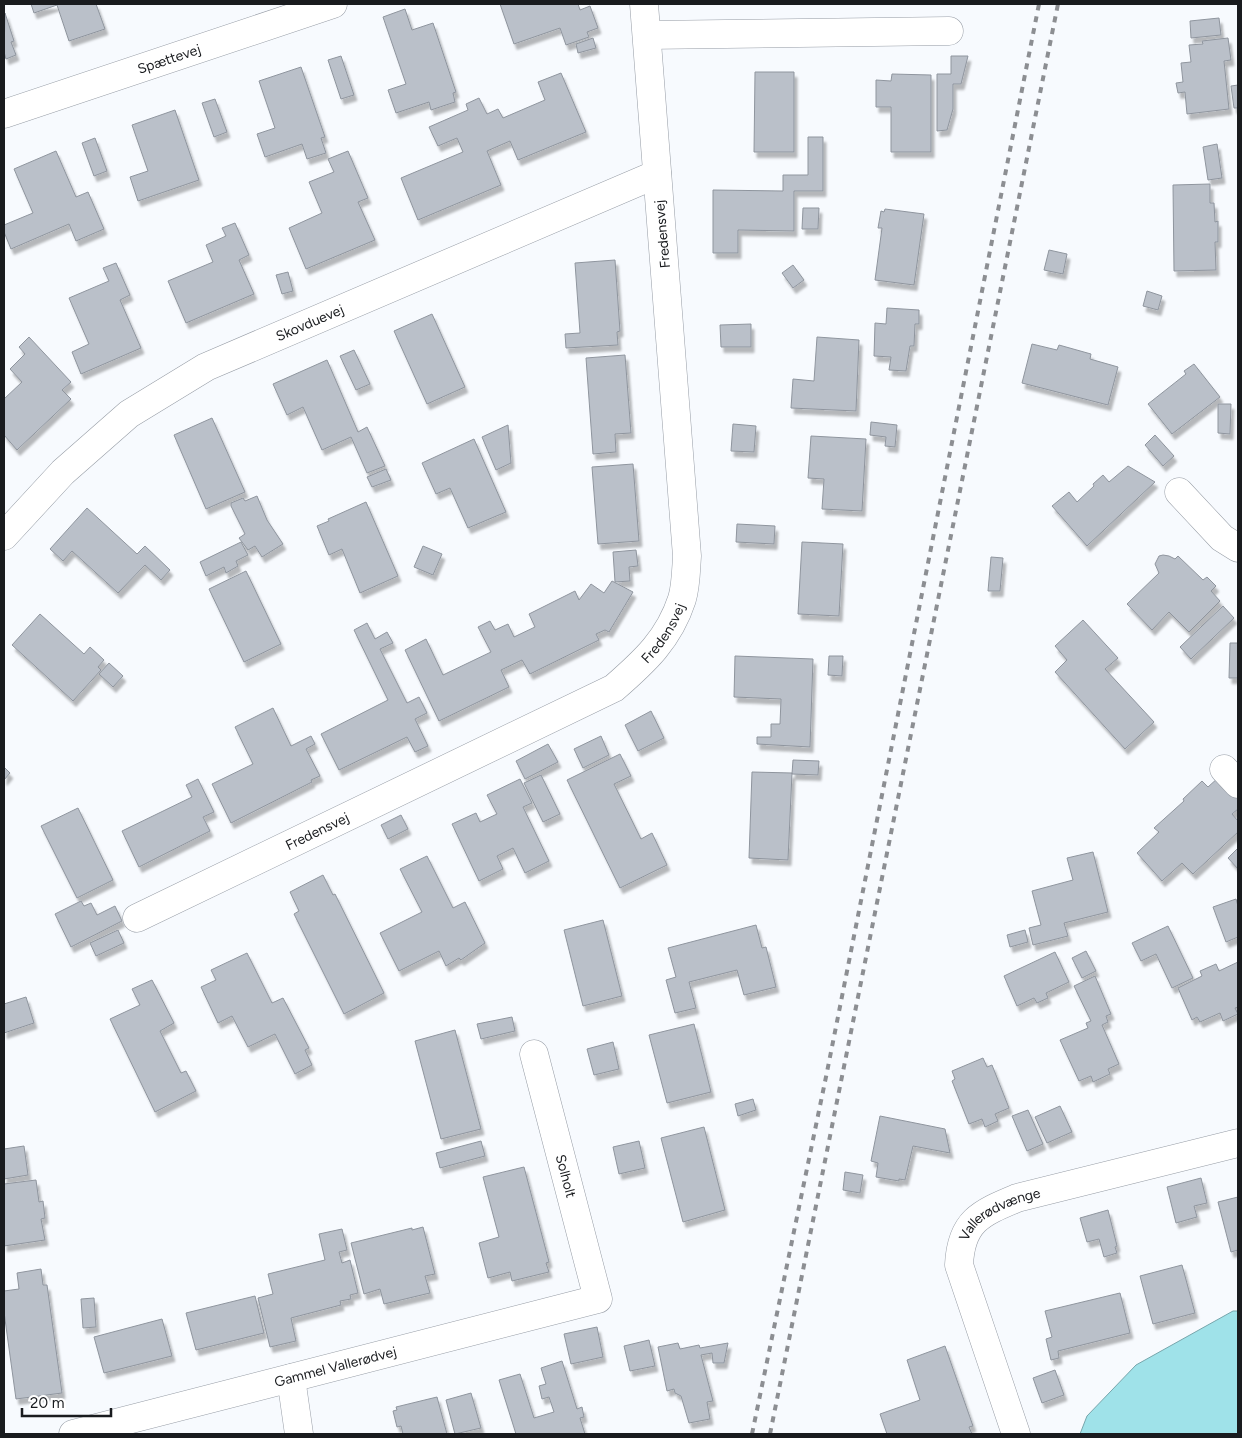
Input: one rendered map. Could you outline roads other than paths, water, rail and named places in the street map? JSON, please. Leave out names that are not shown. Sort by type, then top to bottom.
[{"type":"street","name":"Spættevej","points":[[4,114],[333,4]]},
{"type":"street","name":"Fredensvej","points":[[137,918],[614,688],[645,662],[668,633],[683,598],[687,556],[644,4]]},
{"type":"street","points":[[647,35],[949,31]]},
{"type":"street","name":"Skovduevej","points":[[4,536],[63,472],[129,414],[206,367],[657,174]]},
{"type":"street","points":[[1179,492],[1222,538],[1238,548]]},
{"type":"street","name":"Solholt","points":[[534,1054],[598,1299]]},
{"type":"street","name":"Vallerødvænge","points":[[1016,1434],[959,1264],[960,1247],[969,1227],[986,1211],[1017,1198],[1238,1143]]},
{"type":"street","name":"Gammel Vallerødvej","points":[[73,1434],[598,1299]]},
{"type":"street","points":[[291,1378],[299,1434]]},
{"type":"water","points":[[1233,1311],[1238,1311],[1238,1434],[1080,1434],[1087,1416],[1136,1365]]},
{"type":"railway","points":[[752,1434],[827,1072],[1039,4]]},
{"type":"railway","points":[[770,1434],[1058,4]]}]
